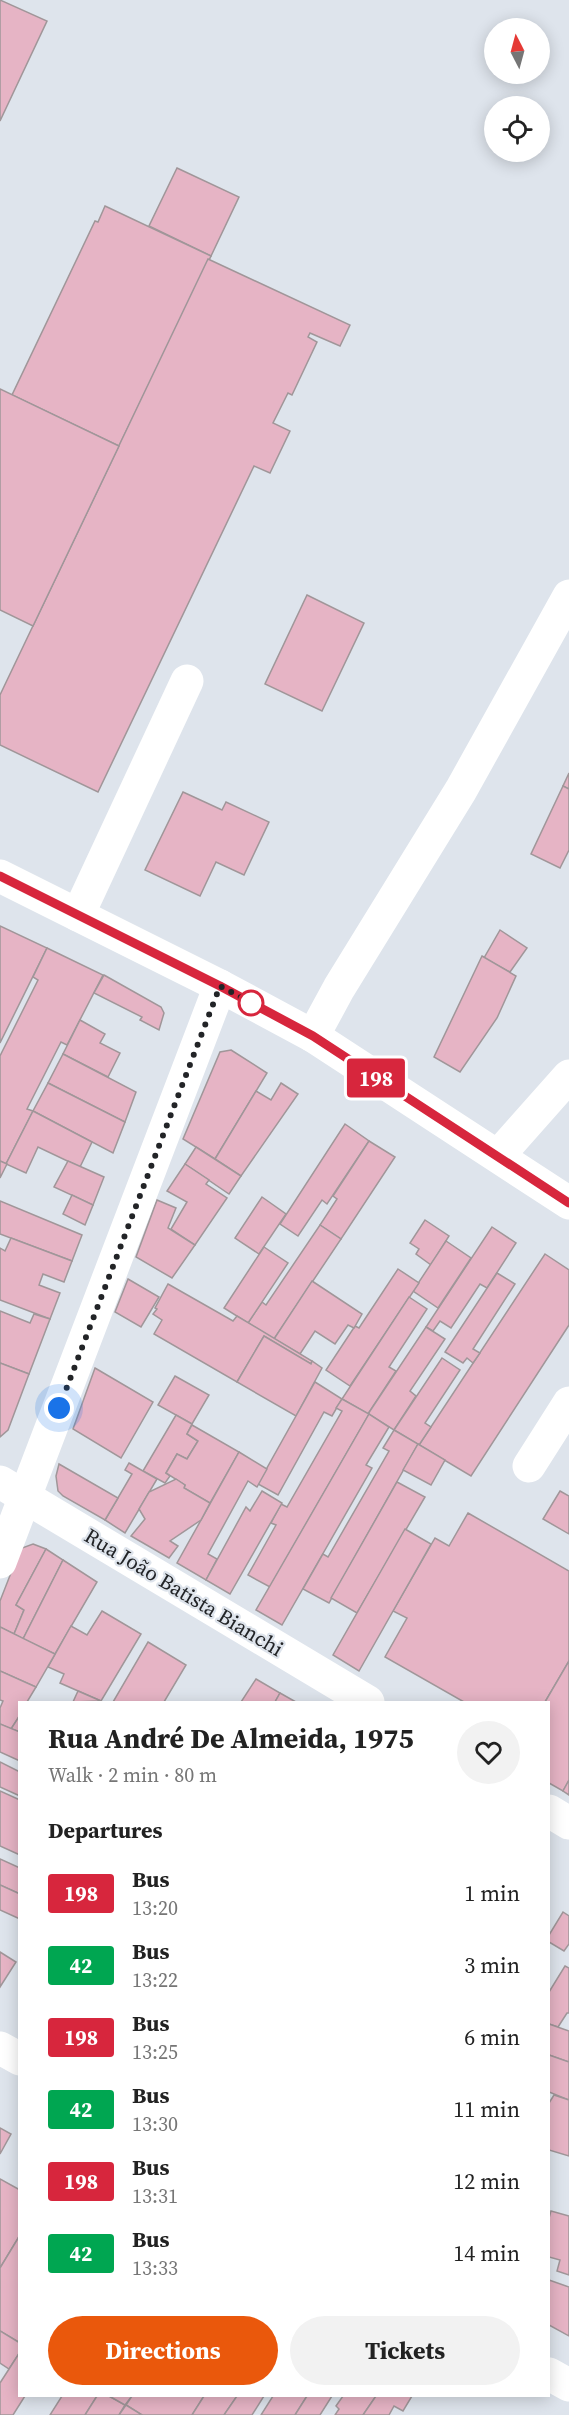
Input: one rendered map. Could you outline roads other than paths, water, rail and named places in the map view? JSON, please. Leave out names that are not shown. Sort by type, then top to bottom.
[{"type":"street","points":[[313,1036],[339,988],[461,789],[569,596]]},
{"type":"street","points":[[78,915],[187,681]]},
{"type":"street","points":[[0,876],[220,986],[313,1036],[569,1203]]},
{"type":"street","points":[[0,1562],[12,1489],[220,986]]},
{"type":"street","points":[[498,1156],[569,1076]]},
{"type":"street","points":[[529,1466],[569,1403]]},
{"type":"street","name":"Rua João Batista Bianchi","points":[[12,1489],[366,1701]]},
{"type":"street","points":[[550,1812],[569,1823]]},
{"type":"street","points":[[0,2048],[18,2058]]},
{"type":"street","points":[[550,2374],[569,2385]]}]
